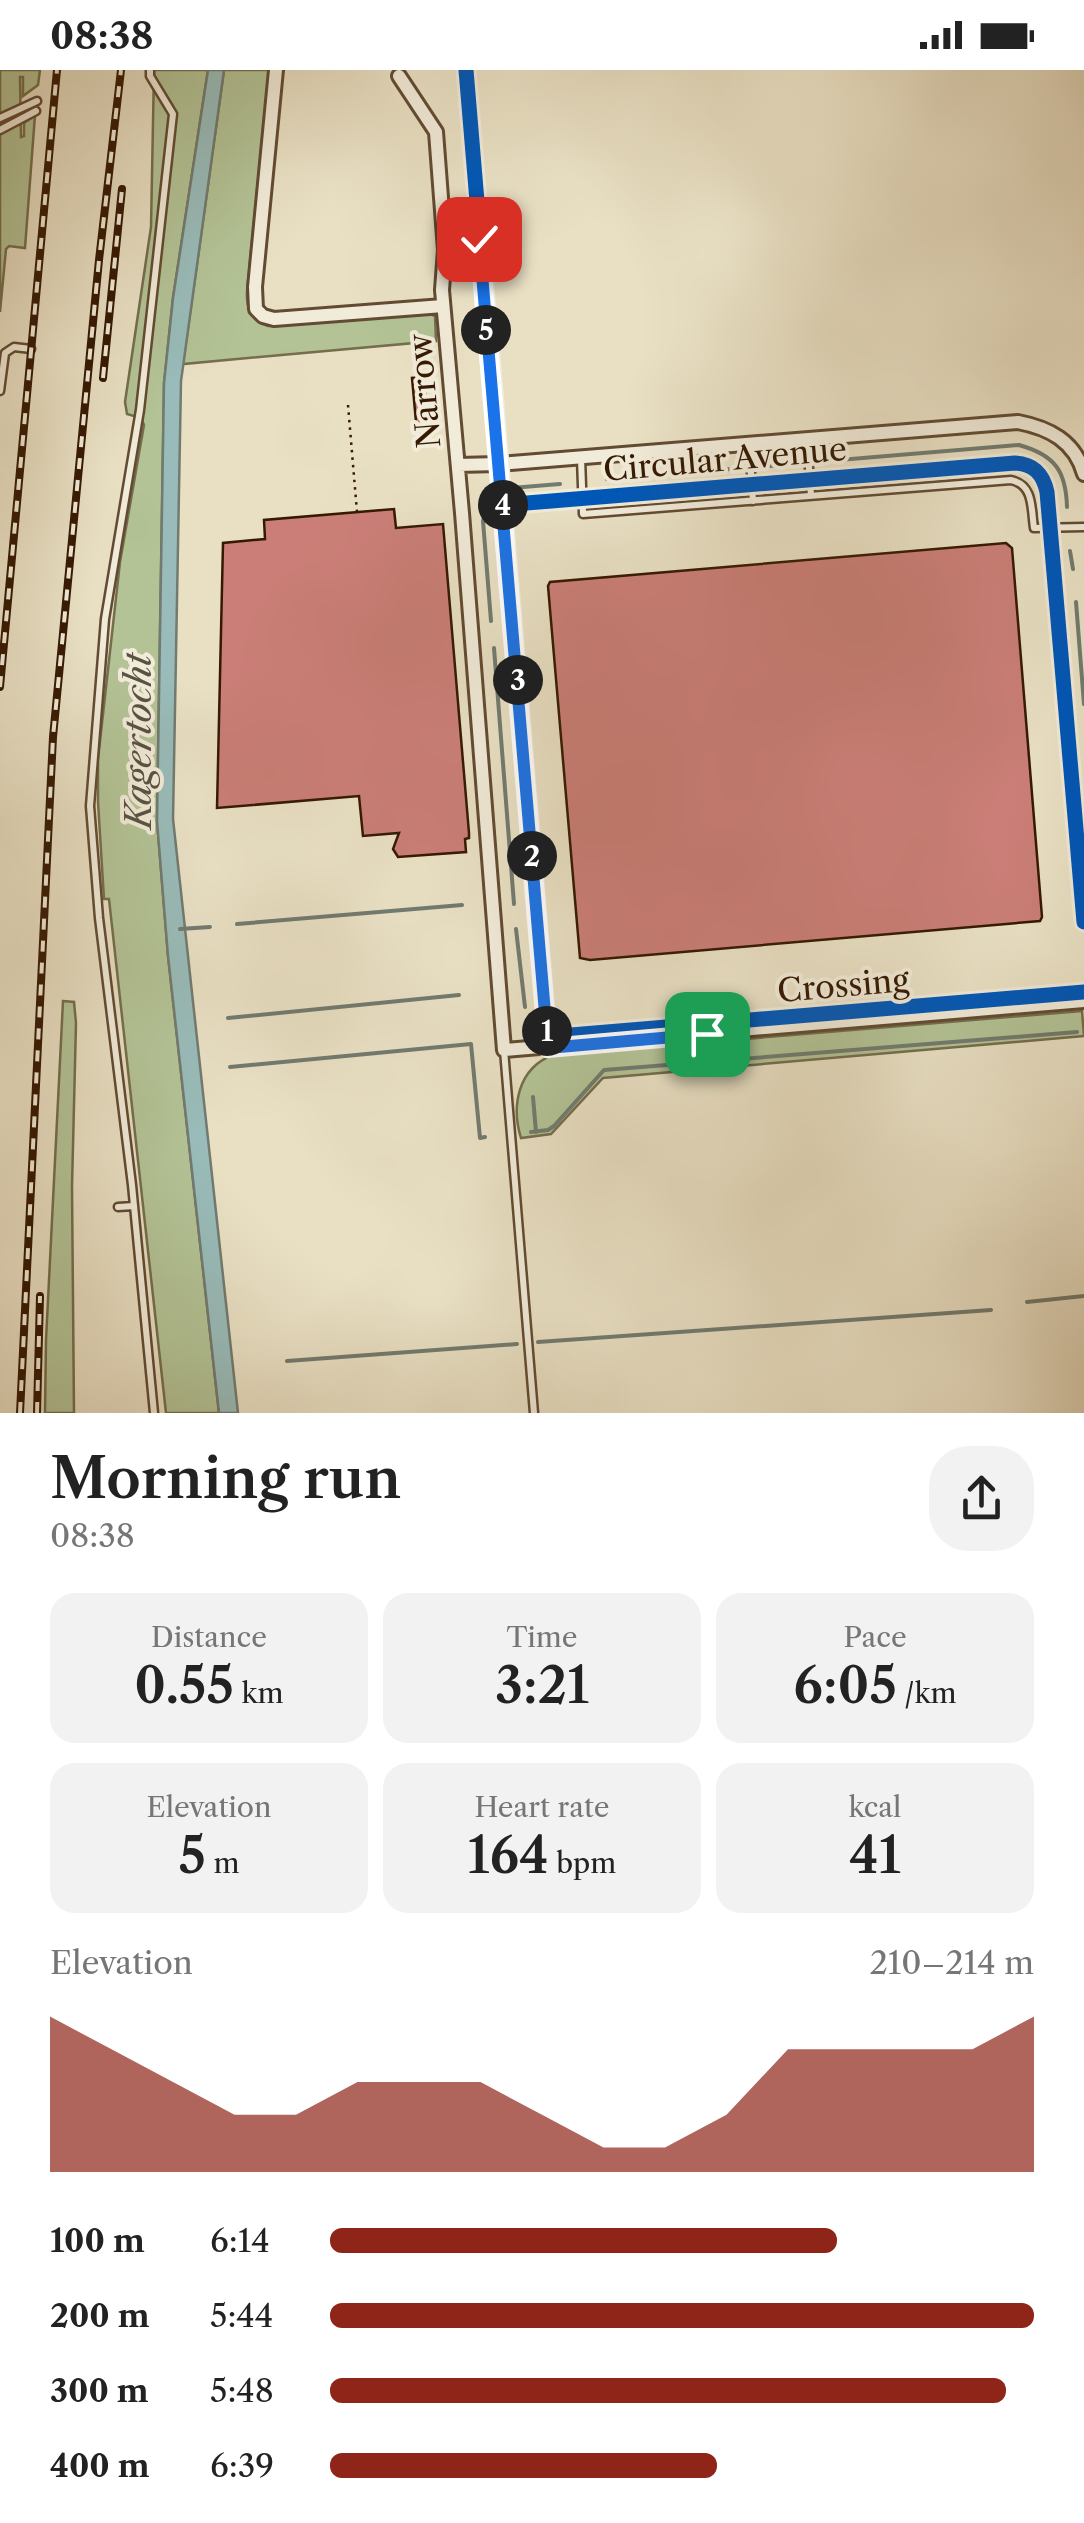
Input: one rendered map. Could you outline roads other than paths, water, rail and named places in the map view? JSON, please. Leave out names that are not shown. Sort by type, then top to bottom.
[{"type":"street","points":[[276,70],[256,309],[262,316],[274,319],[444,306]]},
{"type":"street","name":"Narrow","points":[[399,76],[436,132],[445,250],[442,276],[458,465]]},
{"type":"street","name":"Circular Avenue","points":[[458,465],[1018,422],[1054,432],[1074,451],[1084,474]]},
{"type":"street","points":[[458,465],[504,1050]]},
{"type":"street","name":"Crossing","points":[[504,1050],[1084,1002]]},
{"type":"lane","points":[[150,73],[173,114],[140,410],[105,619],[90,806],[98,918],[134,1206],[154,1413]]},
{"type":"lane","points":[[0,118],[37,101]]},
{"type":"lane","points":[[0,130],[36,112]]},
{"type":"lane","points":[[0,392],[6,353],[14,347],[32,349]]},
{"type":"lane","points":[[807,439],[812,496]]},
{"type":"lane","points":[[749,444],[753,501]]},
{"type":"lane","points":[[581,458],[583,514],[1011,480],[1022,483],[1029,491],[1034,528],[1084,527]]},
{"type":"lane","points":[[504,1050],[534,1413]]},
{"type":"lane","points":[[118,1206],[134,1206]]},
{"type":"water","points":[[208,70],[224,70],[181,381],[173,819],[238,1413],[219,1413],[168,956],[157,821],[164,383]]},
{"type":"waterway","points":[[827,461],[1019,445],[1042,454],[1056,466],[1064,484],[1067,507]]},
{"type":"waterway","points":[[770,466],[787,464]]},
{"type":"waterway","points":[[607,479],[731,469]]},
{"type":"waterway","points":[[491,621],[483,521],[488,503],[496,494],[511,488],[560,484]]},
{"type":"waterway","points":[[1070,551],[1073,569]]},
{"type":"waterway","points":[[1076,602],[1084,704]]},
{"type":"waterway","points":[[494,648],[514,904]]},
{"type":"waterway","points":[[237,924],[462,905]]},
{"type":"waterway","points":[[180,929],[210,927]]},
{"type":"waterway","points":[[516,929],[525,1007]]},
{"type":"waterway","points":[[228,1018],[459,995]]},
{"type":"waterway","points":[[531,1132],[554,1126],[604,1070],[1077,1032]]},
{"type":"waterway","points":[[230,1067],[471,1044],[480,1138],[485,1137]]},
{"type":"waterway","points":[[533,1097],[536,1132]]},
{"type":"waterway","points":[[1027,1302],[1084,1296]]},
{"type":"waterway","points":[[538,1342],[991,1310]]},
{"type":"waterway","points":[[287,1361],[517,1344]]},
{"type":"railway","points":[[0,687],[57,70]]},
{"type":"railway","points":[[20,1413],[53,737],[121,70]]},
{"type":"railway","points":[[103,378],[122,189]]},
{"type":"railway","points":[[37,1413],[40,1296]]},
{"type":"water label","name":"Kagertocht","points":[[138,741]]}]
